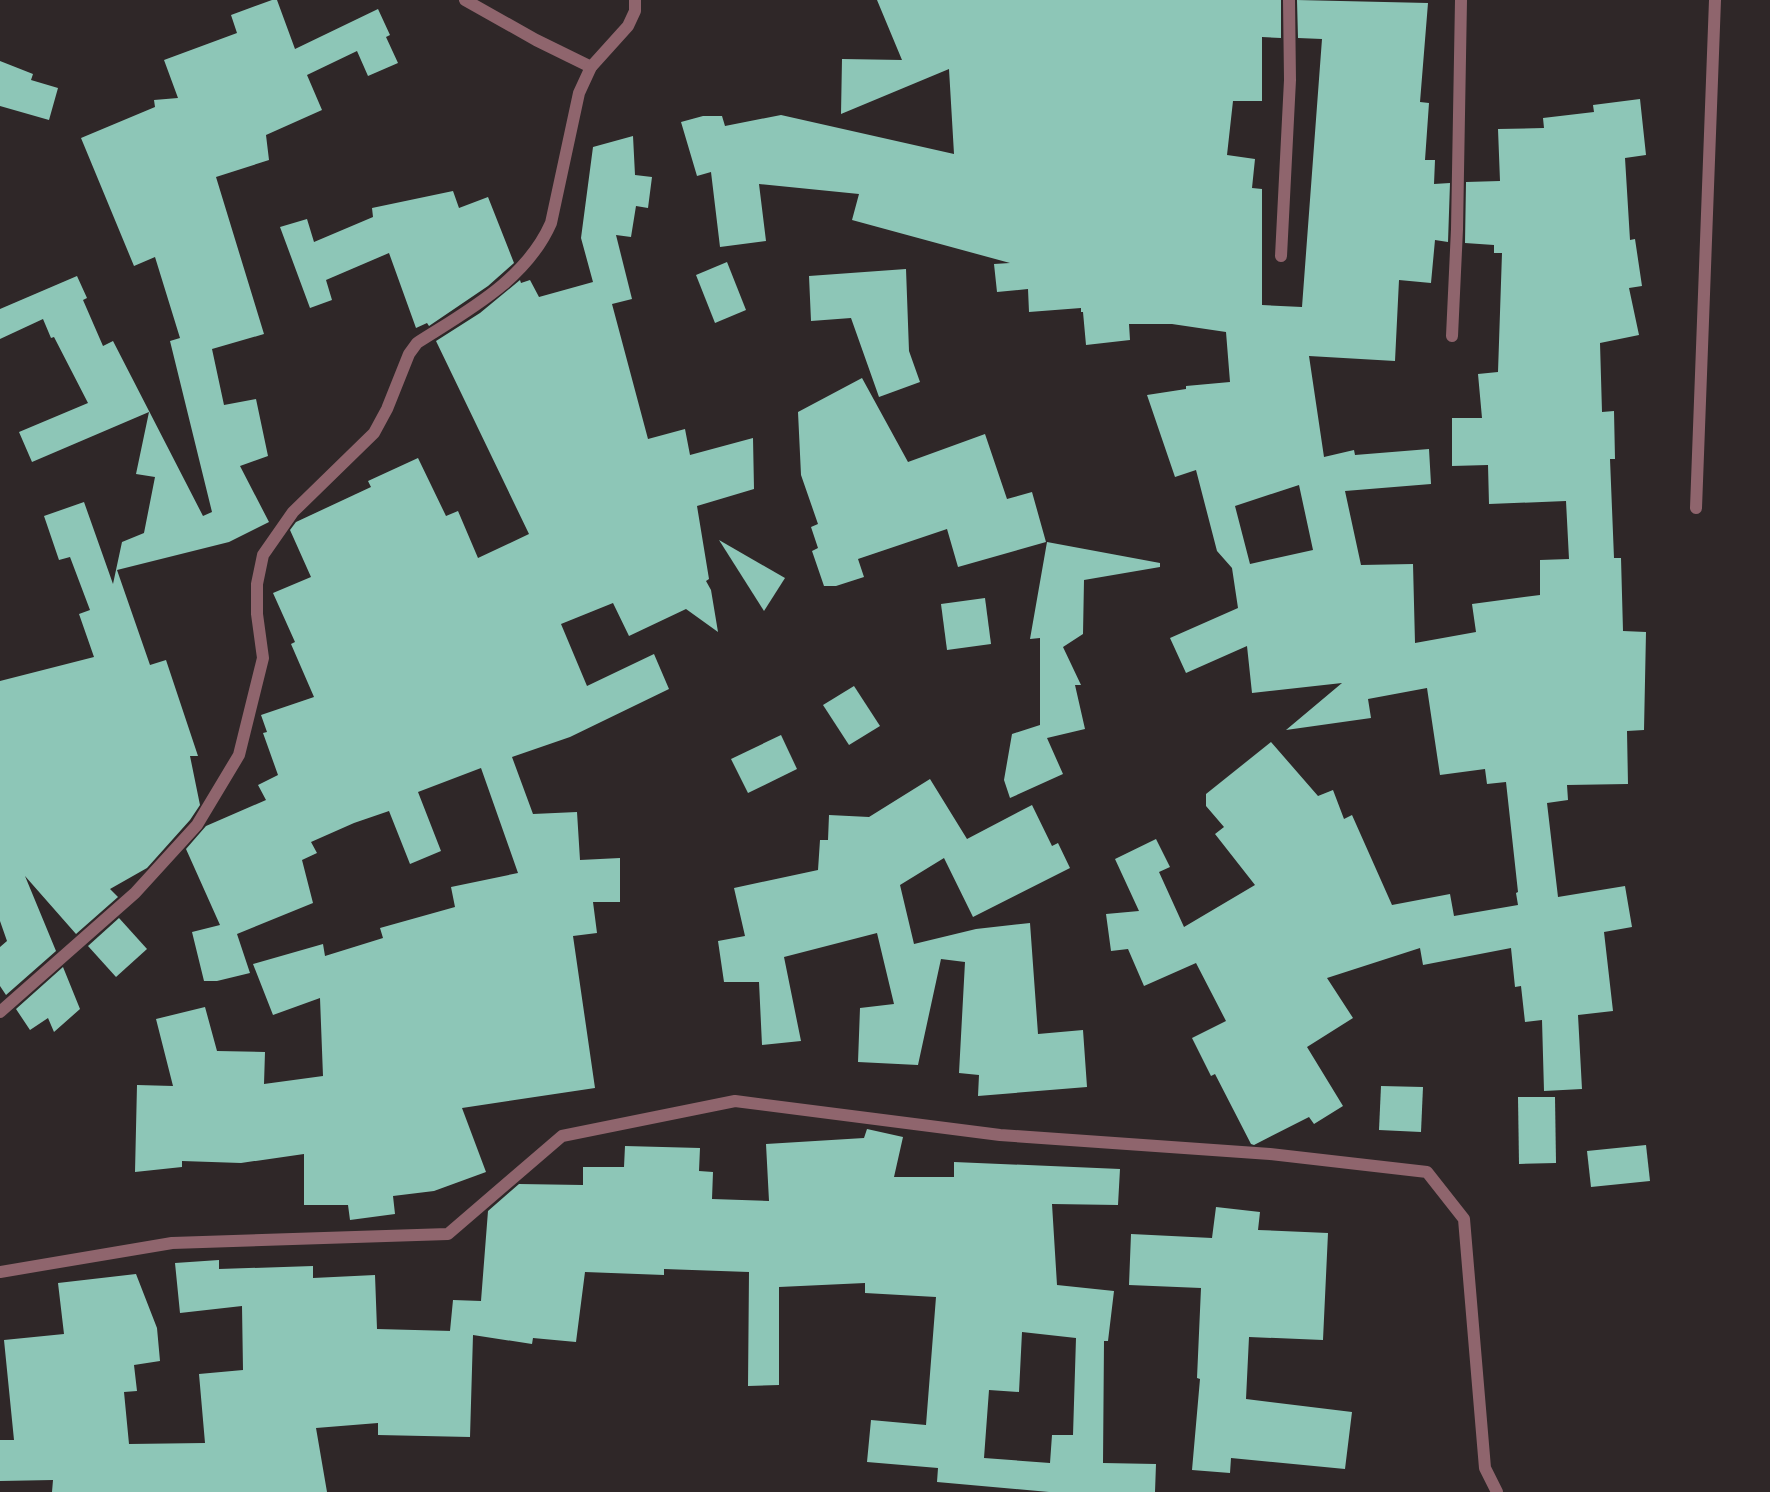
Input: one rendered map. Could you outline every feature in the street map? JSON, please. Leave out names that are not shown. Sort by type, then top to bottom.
[{"type":"street","points":[[465,0],[536,40],[591,67]]},
{"type":"street","points":[[0,1012],[135,893],[198,825],[239,755],[263,658],[257,614],[257,584],[263,555],[293,512],[374,433],[387,409],[409,354],[417,343],[488,298],[527,261],[543,242],[551,223],[579,93],[591,67],[628,26],[635,11],[635,0]]},
{"type":"street","points":[[1281,256],[1290,80],[1289,0]]},
{"type":"street","points":[[1452,336],[1458,229],[1461,0]]},
{"type":"street","points":[[1696,508],[1715,0]]},
{"type":"street","points":[[0,1272],[172,1243],[448,1234],[562,1136],[735,1101],[1000,1135],[1270,1154],[1427,1172],[1464,1219],[1485,1468],[1497,1492]]},
{"type":"building","points":[[277,0],[295,49],[378,9],[390,35],[386,37],[398,63],[368,76],[357,51],[307,75],[322,110],[266,135],[269,160],[216,177],[264,334],[212,349],[224,405],[256,399],[268,456],[240,466],[269,522],[229,542],[117,570],[150,665],[166,660],[198,756],[190,756],[200,805],[190,820],[147,868],[110,889],[118,897],[76,934],[25,876],[56,951],[6,995],[0,986],[0,947],[7,941],[0,921],[0,681],[94,657],[79,614],[90,610],[70,557],[59,560],[44,516],[84,502],[113,584],[122,542],[144,533],[155,477],[136,474],[149,412],[32,462],[19,432],[88,403],[54,337],[51,338],[43,319],[0,339],[0,309],[77,276],[87,298],[83,300],[103,346],[113,341],[203,516],[212,512],[170,341],[180,338],[155,257],[134,266],[81,138],[155,107],[154,100],[178,98],[164,60],[237,33],[231,15]]},
{"type":"building","points":[[877,0],[1281,0],[1281,38],[1262,37],[1262,101],[1233,101],[1227,155],[1255,159],[1252,188],[1262,189],[1262,305],[1302,307],[1322,39],[1298,38],[1297,0],[1428,3],[1420,102],[1429,103],[1425,160],[1435,160],[1434,184],[1450,183],[1448,242],[1435,240],[1431,283],[1399,280],[1395,361],[1309,356],[1324,457],[1354,450],[1355,455],[1429,449],[1431,484],[1345,491],[1361,565],[1413,564],[1415,643],[1476,632],[1472,604],[1540,595],[1540,560],[1569,559],[1566,501],[1489,504],[1488,465],[1452,466],[1452,418],[1482,418],[1478,374],[1498,372],[1502,253],[1494,253],[1494,245],[1465,243],[1466,182],[1500,181],[1498,129],[1544,128],[1543,118],[1594,112],[1593,105],[1640,99],[1646,155],[1625,158],[1630,240],[1635,239],[1642,286],[1629,288],[1639,335],[1600,343],[1602,412],[1614,411],[1615,459],[1610,459],[1614,558],[1621,558],[1623,631],[1646,632],[1644,730],[1627,731],[1628,784],[1567,785],[1568,800],[1547,803],[1558,897],[1625,886],[1632,927],[1604,932],[1613,1011],[1578,1015],[1582,1089],[1544,1091],[1542,1020],[1525,1022],[1521,986],[1515,987],[1511,948],[1423,965],[1420,948],[1327,978],[1353,1018],[1307,1047],[1343,1106],[1314,1124],[1309,1117],[1254,1145],[1251,1144],[1215,1074],[1211,1076],[1192,1038],[1226,1021],[1196,963],[1144,986],[1128,949],[1111,951],[1106,914],[1139,911],[1115,859],[1156,839],[1170,867],[1159,872],[1184,927],[1255,885],[1215,834],[1224,827],[1206,806],[1206,794],[1271,742],[1318,796],[1333,790],[1344,819],[1352,815],[1392,905],[1450,894],[1454,916],[1518,905],[1506,782],[1487,784],[1485,769],[1440,775],[1427,688],[1368,699],[1371,718],[1286,730],[1342,683],[1252,693],[1247,646],[1186,673],[1170,638],[1238,608],[1232,568],[1217,551],[1196,470],[1175,477],[1147,395],[1186,389],[1186,386],[1230,382],[1226,332],[1172,324],[1129,324],[1130,340],[1086,345],[1081,308],[1029,312],[1028,289],[997,292],[994,264],[1010,263],[852,220],[859,194],[759,184],[766,241],[720,247],[711,172],[697,176],[681,122],[703,116],[722,116],[725,126],[781,115],[954,154],[949,69],[841,114],[842,59],[902,60]],"holes":[[[1299,485],[1313,550],[1250,564],[1235,506]]]},
{"type":"building","points":[[0,61],[33,74],[31,80],[58,88],[49,120],[0,106]]},
{"type":"building","points":[[633,136],[635,175],[652,177],[648,208],[636,206],[631,237],[616,235],[632,299],[612,304],[648,439],[685,429],[690,455],[753,438],[754,489],[697,506],[709,579],[706,581],[711,590],[718,632],[686,609],[629,636],[613,603],[561,624],[587,686],[654,654],[669,689],[570,737],[512,757],[533,814],[577,812],[580,860],[620,858],[620,902],[593,902],[597,933],[573,936],[595,1088],[462,1108],[486,1172],[434,1191],[393,1196],[395,1214],[350,1220],[348,1205],[304,1205],[304,1154],[241,1163],[182,1161],[182,1167],[135,1172],[137,1085],[173,1086],[156,1019],[205,1007],[217,1051],[265,1052],[264,1084],[323,1076],[320,998],[273,1015],[253,964],[323,944],[325,956],[383,938],[380,928],[455,907],[451,887],[518,873],[481,768],[418,792],[441,851],[410,864],[389,811],[311,842],[317,853],[302,860],[313,903],[237,934],[250,973],[217,981],[204,981],[192,932],[220,925],[186,849],[206,826],[266,800],[258,785],[278,775],[263,733],[267,732],[261,715],[314,697],[291,644],[295,642],[273,593],[311,577],[290,530],[296,522],[371,487],[368,481],[418,458],[446,516],[458,511],[478,558],[529,534],[436,341],[480,313],[520,280],[521,283],[530,280],[539,297],[593,282],[581,238],[593,147]]},
{"type":"building","points":[[453,191],[459,208],[488,197],[514,263],[488,286],[429,326],[427,323],[416,328],[389,253],[326,280],[332,300],[310,308],[280,227],[307,219],[314,242],[373,217],[372,208]]},
{"type":"building","points":[[727,262],[746,310],[715,323],[696,275]]},
{"type":"building","points":[[906,269],[909,351],[920,382],[879,397],[851,318],[811,321],[809,276]]},
{"type":"building","points":[[862,378],[908,462],[985,434],[1007,499],[1032,492],[1046,542],[958,567],[947,529],[858,559],[864,577],[836,586],[824,586],[812,551],[818,548],[811,527],[818,524],[801,475],[798,412]]},
{"type":"building","points":[[719,540],[785,578],[764,611]]},
{"type":"building","points":[[1047,542],[1160,563],[1160,567],[1084,580],[1083,634],[1063,647],[1081,685],[1075,685],[1085,729],[1047,738],[1063,774],[1010,798],[1004,780],[1012,734],[1040,725],[1040,638],[1030,639]]},
{"type":"building","points":[[985,598],[991,644],[947,650],[941,604]]},
{"type":"building","points":[[854,686],[880,726],[849,745],[823,705]]},
{"type":"building","points":[[781,735],[797,769],[748,793],[731,759]]},
{"type":"building","points":[[930,779],[967,839],[1032,805],[1052,846],[1058,843],[1070,868],[973,917],[944,858],[900,885],[914,944],[976,929],[1030,923],[1038,1034],[1083,1030],[1087,1087],[978,1096],[979,1075],[959,1073],[965,962],[941,959],[918,1065],[858,1062],[860,1008],[894,1004],[877,933],[784,957],[801,1041],[762,1045],[759,982],[724,982],[718,941],[745,936],[734,888],[818,870],[820,840],[828,840],[829,815],[869,817]]},
{"type":"building","points":[[119,918],[147,949],[116,977],[88,946]]},
{"type":"building","points":[[63,967],[80,1009],[54,1032],[48,1018],[30,1030],[16,1009]]},
{"type":"building","points":[[1381,1086],[1423,1087],[1421,1132],[1379,1130]]},
{"type":"building","points":[[1518,1097],[1555,1097],[1556,1163],[1519,1164]]},
{"type":"building","points":[[867,1129],[903,1137],[894,1177],[954,1177],[954,1162],[1120,1169],[1118,1205],[1052,1204],[1057,1285],[1114,1291],[1108,1341],[1104,1341],[1103,1463],[1156,1464],[1155,1492],[1049,1492],[937,1482],[938,1468],[867,1462],[871,1420],[926,1425],[936,1297],[865,1293],[865,1283],[779,1287],[779,1385],[748,1386],[749,1272],[664,1269],[664,1275],[585,1272],[576,1342],[533,1338],[532,1344],[473,1335],[470,1437],[378,1435],[378,1423],[316,1428],[327,1492],[52,1492],[53,1480],[0,1481],[0,1440],[14,1440],[4,1340],[64,1334],[58,1283],[136,1274],[157,1328],[160,1361],[134,1365],[137,1391],[124,1392],[129,1444],[205,1443],[199,1374],[243,1370],[242,1306],[180,1313],[175,1263],[219,1260],[219,1269],[313,1266],[313,1278],[375,1275],[377,1329],[450,1331],[453,1300],[481,1301],[488,1211],[519,1184],[583,1185],[583,1167],[624,1167],[625,1146],[700,1148],[699,1171],[713,1172],[712,1199],[769,1201],[766,1144],[864,1138]],"holes":[[[1022,1332],[1076,1338],[1073,1435],[1052,1435],[1050,1463],[984,1458],[989,1390],[1019,1392]]]},
{"type":"building","points":[[1646,1145],[1650,1181],[1591,1187],[1587,1151]]},
{"type":"building","points":[[1216,1207],[1260,1212],[1258,1230],[1328,1233],[1323,1340],[1249,1337],[1246,1399],[1352,1412],[1345,1469],[1231,1458],[1230,1473],[1192,1470],[1200,1379],[1197,1378],[1201,1288],[1129,1285],[1131,1234],[1212,1238]]}]
